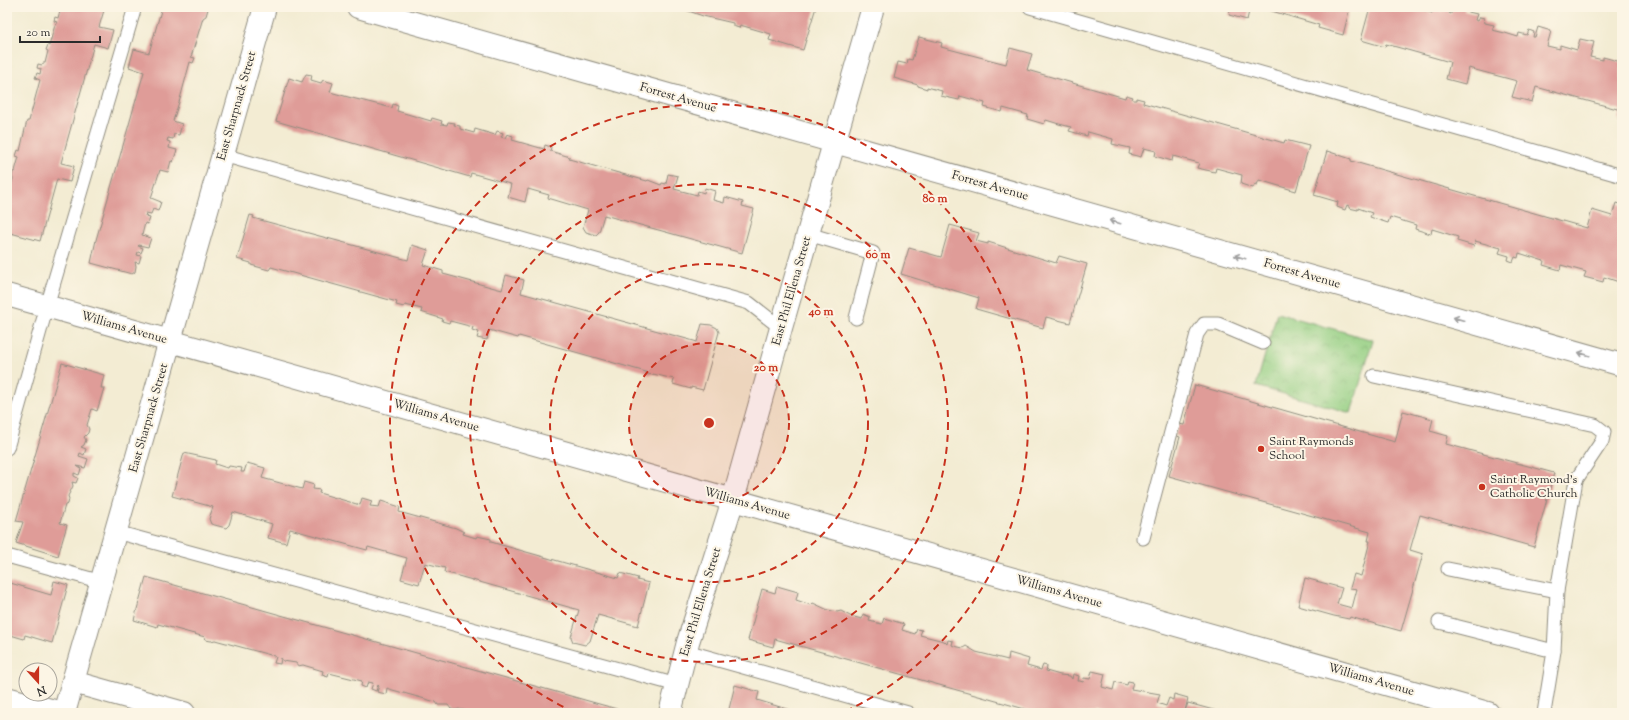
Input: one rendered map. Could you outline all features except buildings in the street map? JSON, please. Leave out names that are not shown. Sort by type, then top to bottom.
[{"type":"street","name":"East Sharpnack Street","points":[[63,713],[102,582],[265,7]]},
{"type":"street","name":"Forrest Avenue","points":[[358,7],[1622,365]]},
{"type":"street","name":"East Phil Ellena Street","points":[[670,713],[686,651],[733,500],[780,328],[873,7]]},
{"type":"street","name":"Williams Avenue","points":[[7,295],[1488,713]]},
{"type":"street","points":[[73,682],[184,713]]},
{"type":"street","points":[[7,698],[63,713]]},
{"type":"lane","points":[[7,448],[134,7]]},
{"type":"lane","points":[[1030,7],[1622,176]]},
{"type":"lane","points":[[223,155],[749,303],[780,328]]},
{"type":"lane","points":[[808,234],[873,253],[856,318]]},
{"type":"lane","points":[[1143,538],[1197,334],[1204,324],[1218,324],[1263,342]]},
{"type":"lane","points":[[1374,376],[1595,425],[1604,432],[1602,441],[1576,480],[1557,591],[1554,651],[1544,713]]},
{"type":"lane","points":[[116,532],[677,685]]},
{"type":"lane","points":[[7,556],[102,582]]},
{"type":"lane","points":[[1448,569],[1557,591]]},
{"type":"lane","points":[[1439,622],[1554,651]]},
{"type":"lane","points":[[686,651],[908,713]]},
{"type":"green space","points":[[1277,313],[1373,340],[1351,413],[1256,386]]},
{"type":"place","name":"Saint Raymonds School","points":[[1261,449]]},
{"type":"place","name":"Saint Raymond's Catholic Church","points":[[1482,487]]}]
